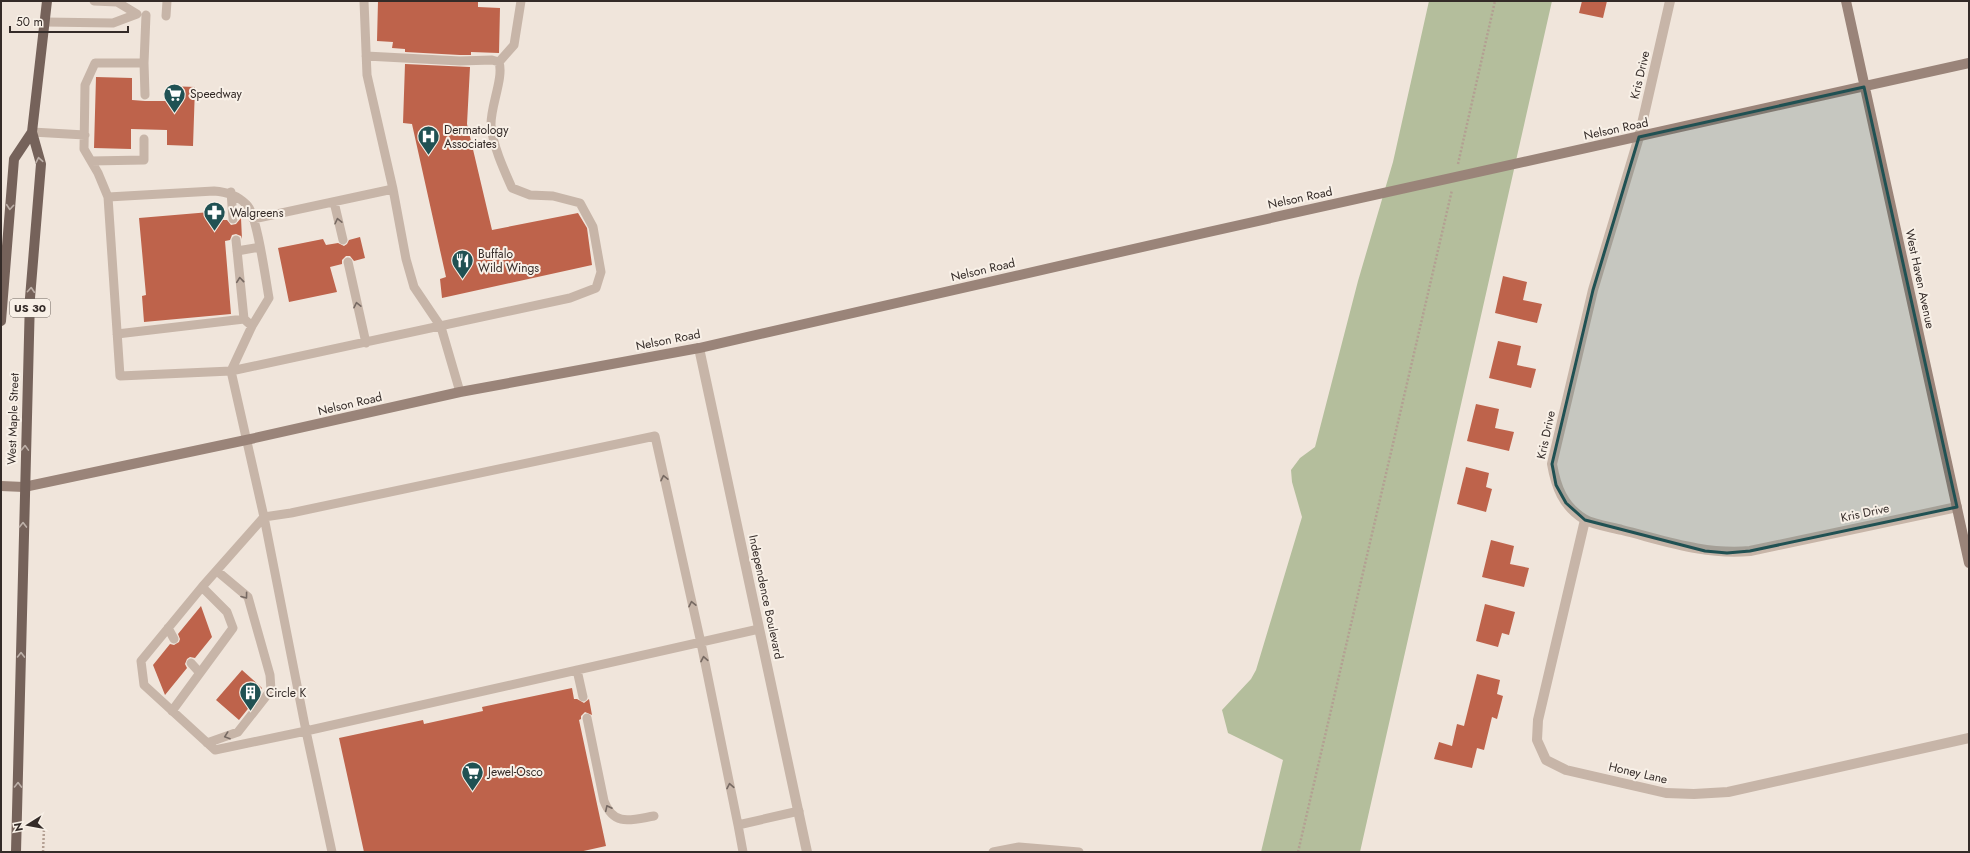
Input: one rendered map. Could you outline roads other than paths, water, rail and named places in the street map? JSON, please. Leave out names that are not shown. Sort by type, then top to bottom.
[{"type":"main road","name":"West Maple Street","points":[[16,852],[24,487],[30,298],[41,164],[32,132],[47,1]]},
{"type":"main road","name":"West Maple Street","points":[[1,321],[14,159],[32,132]]},
{"type":"street","name":"Kris Drive","points":[[1670,1],[1639,137],[1593,290],[1552,464],[1556,485],[1566,503],[1585,520],[1705,551],[1727,553],[1750,551],[1957,507]]},
{"type":"street","name":"West Haven Avenue","points":[[1846,1],[1969,563]]},
{"type":"street","name":"Nelson Road","points":[[1,486],[24,487],[246,440],[460,392],[699,348],[1215,230],[1969,63]]},
{"type":"street","name":"Independence Boulevard","points":[[699,348],[807,852]]},
{"type":"street","name":"Honey Lane","points":[[1585,520],[1538,720],[1537,740],[1546,760],[1566,770],[1666,794],[1694,794],[1728,792],[1969,738]]},
{"type":"lane","points":[[45,22],[113,23],[137,14],[117,2],[94,1]]},
{"type":"lane","points":[[166,16],[167,1]]},
{"type":"lane","points":[[364,1],[367,75],[393,189],[406,259],[414,287],[441,326],[460,392]]},
{"type":"lane","points":[[499,62],[514,46],[521,1]]},
{"type":"lane","points":[[145,95],[144,63],[146,15]]},
{"type":"lane","points":[[366,56],[460,61],[492,60],[499,62]]},
{"type":"lane","points":[[144,63],[95,63],[85,85],[84,149],[108,197],[120,376],[231,371],[570,298],[596,288],[601,272],[593,227],[580,204],[554,196],[530,195],[512,188],[501,165],[491,127],[493,104],[501,68],[499,62]]},
{"type":"lane","points":[[32,132],[85,135]]},
{"type":"lane","points":[[91,161],[144,160],[144,139]]},
{"type":"lane","points":[[253,219],[393,189]]},
{"type":"lane","points":[[108,197],[214,191],[231,192],[248,206],[253,219],[260,247],[269,298],[252,326],[231,371],[264,517],[306,731],[332,852]]},
{"type":"lane","points":[[231,192],[233,219]]},
{"type":"lane","points":[[334,202],[343,240]]},
{"type":"lane","points":[[236,240],[244,319],[252,326]]},
{"type":"lane","points":[[237,251],[260,247]]},
{"type":"lane","points":[[348,262],[366,343]]},
{"type":"lane","points":[[117,334],[244,319]]},
{"type":"lane","points":[[743,852],[701,642],[655,436],[291,513],[264,517],[202,587],[141,662],[144,685],[215,750],[306,731],[701,642],[759,629]]},
{"type":"lane","points":[[207,743],[238,732],[271,690],[270,676],[248,597],[217,570]]},
{"type":"lane","points":[[172,711],[233,628],[227,612],[202,587]]},
{"type":"lane","points":[[168,628],[174,639]]},
{"type":"lane","points":[[191,662],[200,673]]},
{"type":"lane","points":[[577,670],[583,697]]},
{"type":"lane","points":[[587,718],[604,801],[608,812],[615,818],[624,820],[654,816]]},
{"type":"lane","points":[[738,825],[799,811]]},
{"type":"lane","points":[[993,852],[1019,847],[1079,852]]},
{"type":"place","name":"Speedway","points":[[174,114]]},
{"type":"place","name":"Dermatology Associates","points":[[429,156]]},
{"type":"place","name":"Walgreens","points":[[214,232]]},
{"type":"place","name":"Buffalo Wild Wings","points":[[463,280]]},
{"type":"place","name":"Circle K","points":[[250,712]]},
{"type":"place","name":"Jewel-Osco","points":[[473,792]]}]
